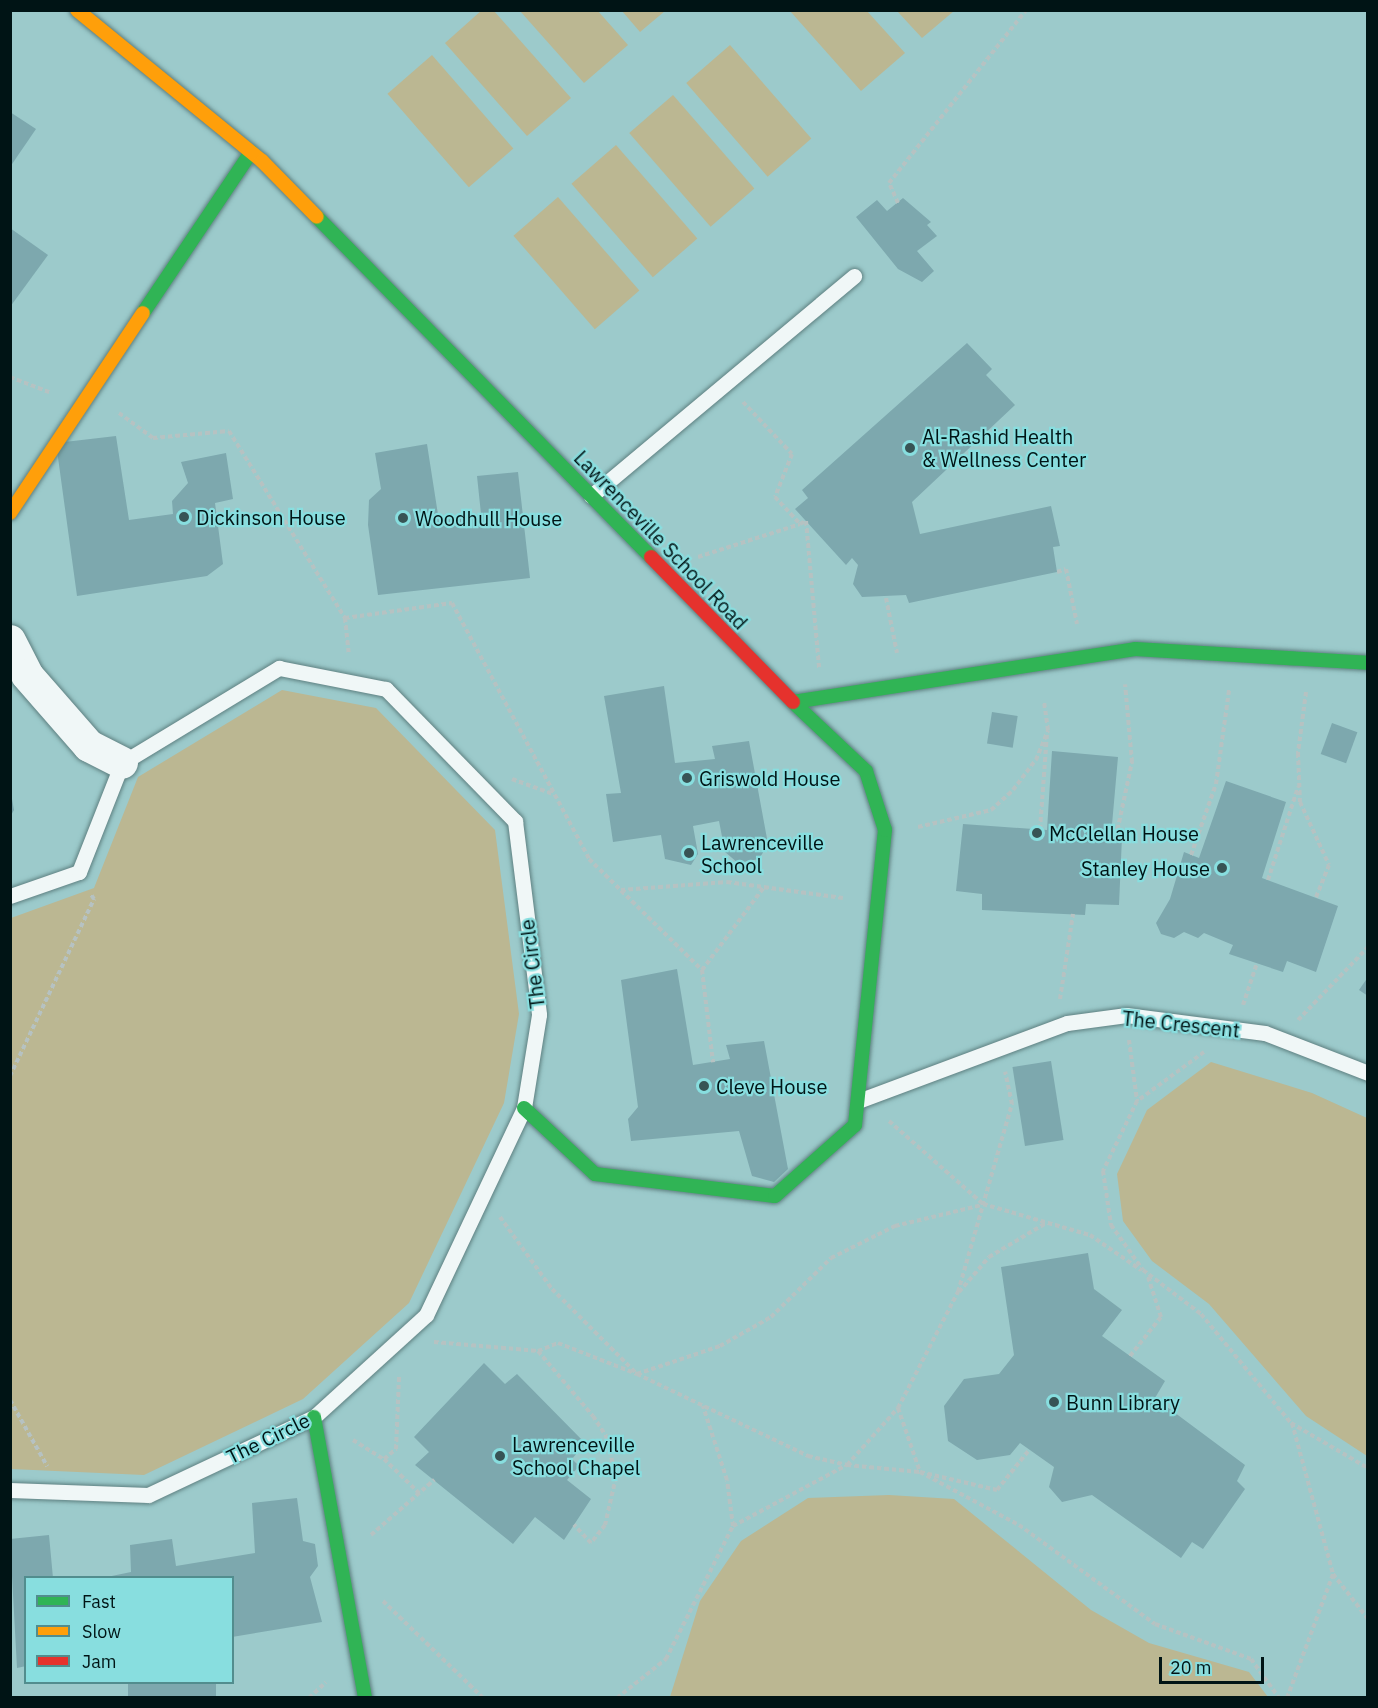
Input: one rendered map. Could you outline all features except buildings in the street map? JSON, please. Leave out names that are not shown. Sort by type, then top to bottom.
[{"type":"street","name":"Lawrenceville School Road","points":[[77,10],[251,152],[796,705],[866,771],[885,830]]},
{"type":"street","points":[[10,513],[251,152]]},
{"type":"street","points":[[10,641],[27,675],[89,746],[122,763]]},
{"type":"street","points":[[796,705],[1122,651],[1368,663]]},
{"type":"street","points":[[524,1108],[595,1174],[775,1196],[855,1125],[885,830]]},
{"type":"street","points":[[314,1417],[342,1561],[365,1698]]},
{"type":"lane","points":[[591,496],[854,276]]},
{"type":"lane","name":"The Circle","points":[[10,1490],[148,1495],[314,1417],[426,1316],[524,1108],[539,1015],[515,821],[386,689],[279,668],[122,763]]},
{"type":"lane","points":[[10,896],[79,872],[122,763]]},
{"type":"lane","name":"The Crescent","points":[[858,1101],[1067,1023],[1126,1015],[1236,1029],[1280,1038],[1368,1073]]},
{"type":"path","points":[[898,203],[889,183],[1026,10]]},
{"type":"path","points":[[10,377],[80,405]]},
{"type":"path","points":[[726,383],[792,454],[776,497],[800,524]]},
{"type":"path","points":[[89,392],[153,438],[229,431],[345,618],[353,683]]},
{"type":"path","points":[[663,569],[806,521],[821,700]]},
{"type":"path","points":[[1058,572],[1065,569],[1083,657]]},
{"type":"path","points":[[886,598],[903,687]]},
{"type":"path","points":[[345,618],[452,603],[589,859],[702,970],[713,1062]]},
{"type":"path","points":[[1116,837],[1132,762],[1122,651]]},
{"type":"path","points":[[1191,855],[1216,784],[1233,655]]},
{"type":"path","points":[[1310,660],[1299,784],[1300,802],[1329,865],[1316,898]]},
{"type":"path","points":[[1039,664],[1048,730],[1040,829]]},
{"type":"path","points":[[885,830],[955,822],[991,810],[1036,760],[1048,730]]},
{"type":"path","points":[[1268,880],[1299,784]]},
{"type":"path","points":[[10,1076],[94,899],[79,872]]},
{"type":"path","points":[[620,890],[727,882],[878,902]]},
{"type":"path","points":[[702,970],[764,887]]},
{"type":"path","points":[[1067,1023],[1060,1001],[1073,914]]},
{"type":"path","points":[[1280,1038],[1368,947]]},
{"type":"path","points":[[1257,963],[1236,1029],[1137,1101],[1103,1171],[1111,1225],[1143,1269],[1200,1314],[1291,1423],[1368,1468]]},
{"type":"path","points":[[1126,1015],[1137,1101]]},
{"type":"path","points":[[733,1526],[847,1465],[898,1408],[958,1292],[1012,1104],[999,1048]]},
{"type":"path","points":[[858,1101],[890,1121],[983,1204],[1090,1235],[1148,1275],[1161,1317],[1130,1356]]},
{"type":"path","points":[[483,1194],[552,1289],[637,1374]]},
{"type":"path","points":[[637,1374],[720,1346],[771,1317],[831,1258],[895,1226],[983,1204]]},
{"type":"path","points":[[958,1292],[989,1257],[1047,1223]]},
{"type":"path","points":[[384,1459],[396,1449],[400,1339],[538,1351],[558,1343],[637,1374],[808,1456],[847,1465],[920,1472],[997,1490],[1029,1450]]},
{"type":"path","points":[[538,1351],[606,1436],[615,1477],[605,1525],[591,1543],[574,1525]]},
{"type":"path","points":[[10,1400],[62,1493]]},
{"type":"path","points":[[617,1698],[666,1659],[733,1526],[727,1480],[702,1405]]},
{"type":"path","points":[[898,1408],[920,1472],[1019,1525],[1155,1624],[1251,1659],[1279,1698]]},
{"type":"path","points":[[314,1417],[384,1459],[420,1493]]},
{"type":"path","points":[[1291,1423],[1333,1574],[1368,1619]]},
{"type":"path","points":[[434,1480],[342,1561],[483,1698]]},
{"type":"path","points":[[1287,1698],[1333,1574]]},
{"type":"shaded area","points":[[482,10],[494,11],[571,98],[527,136],[445,43]]},
{"type":"shaded area","points":[[520,11],[598,11],[628,45],[584,83]]},
{"type":"shaded area","points":[[622,11],[665,11],[640,32]]},
{"type":"shaded area","points":[[790,11],[867,11],[905,53],[861,91]]},
{"type":"shaded area","points":[[897,11],[954,11],[922,38]]},
{"type":"shaded area","points":[[730,45],[811,139],[768,177],[686,83]]},
{"type":"shaded area","points":[[432,55],[513,149],[469,187],[387,94]]},
{"type":"shaded area","points":[[673,95],[754,189],[711,227],[629,133]]},
{"type":"shaded area","points":[[616,145],[697,239],[653,277],[571,184]]},
{"type":"shaded area","points":[[558,197],[639,291],[595,329],[513,236]]},
{"type":"shaded area","points":[[282,690],[376,708],[495,830],[519,1014],[504,1103],[409,1303],[303,1399],[144,1475],[11,1469],[11,918],[94,888],[138,777]]},
{"type":"shaded area","points":[[1211,1062],[1312,1093],[1367,1118],[1367,1456],[1306,1416],[1209,1304],[1152,1261],[1123,1221],[1117,1174],[1147,1110]]},
{"type":"shaded area","points":[[889,1495],[954,1499],[1091,1610],[1149,1643],[1249,1672],[1268,1697],[670,1697],[700,1601],[741,1541],[808,1498]]},
{"type":"traffic: fast","points":[[143,313],[251,152]]},
{"type":"traffic: fast","points":[[317,217],[651,557]]},
{"type":"traffic: fast","points":[[793,702],[1135,649],[1368,663]]},
{"type":"traffic: fast","points":[[524,1108],[595,1174],[775,1196],[855,1125],[885,830],[866,771],[796,705]]},
{"type":"traffic: fast","points":[[314,1417],[365,1698]]},
{"type":"traffic: slow","points":[[77,10],[262,161],[317,217]]},
{"type":"traffic: slow","points":[[10,513],[143,313]]},
{"type":"traffic: jam","points":[[651,557],[793,702]]},
{"type":"place","name":"Al-Rashid Health & Wellness Center","points":[[910,448]]},
{"type":"place","name":"Dickinson House","points":[[184,517]]},
{"type":"place","name":"Woodhull House","points":[[403,518]]},
{"type":"place","name":"Griswold House","points":[[687,778]]},
{"type":"place","name":"McClellan House","points":[[1037,833]]},
{"type":"place","name":"Lawrenceville School","points":[[689,853]]},
{"type":"place","name":"Stanley House","points":[[1222,868]]},
{"type":"place","name":"Cleve House","points":[[704,1086]]},
{"type":"place","name":"Bunn Library","points":[[1054,1402]]},
{"type":"place","name":"Lawrenceville School Chapel","points":[[500,1456]]}]
